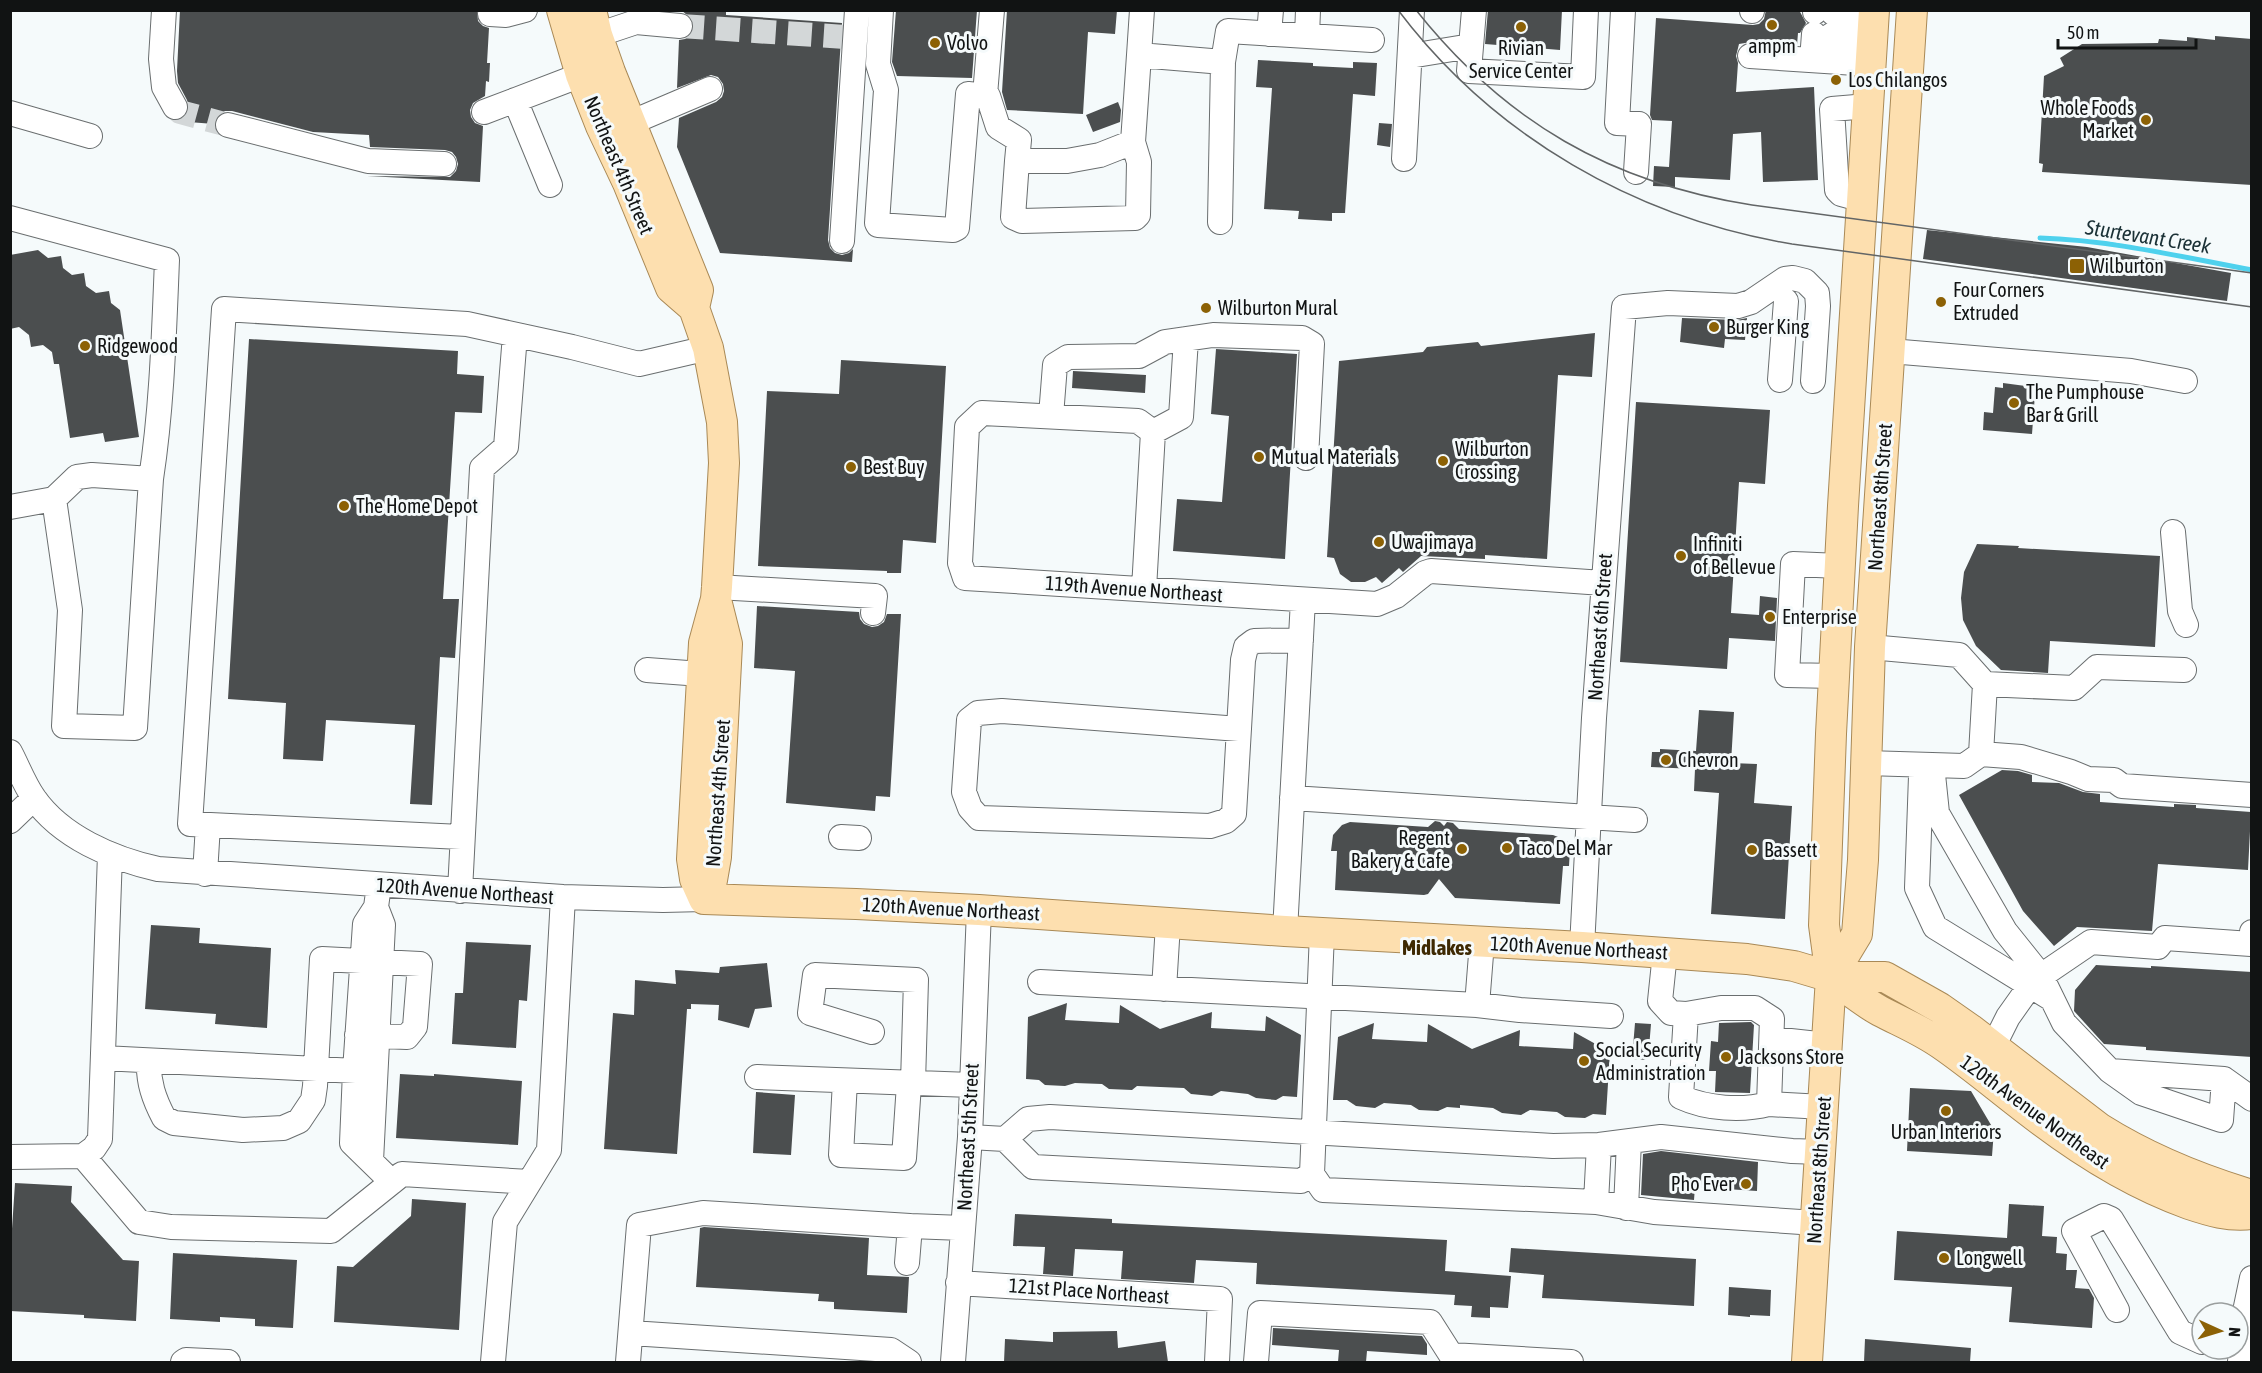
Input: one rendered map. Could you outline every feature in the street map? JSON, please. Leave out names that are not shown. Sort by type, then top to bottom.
[{"type":"main road","name":"Northeast 4th Street","points":[[562,10],[581,75],[671,288],[694,308],[708,348],[722,422],[724,463],[716,593],[704,643],[701,674],[692,860],[695,879],[704,899]]},
{"type":"main road","name":"Northeast 8th Street","points":[[1807,1362],[1832,977],[1824,925],[1834,676],[1868,106],[1840,62],[1874,10]]},
{"type":"main road","name":"Northeast 8th Street","points":[[1832,977],[1857,934],[1870,647],[1912,10]]},
{"type":"main road","name":"Northeast 4th Street","points":[[594,23],[630,123],[698,290],[694,308]]},
{"type":"main road","name":"Northeast 4th Street","points":[[704,899],[712,880],[716,857],[728,644],[716,593]]},
{"type":"main road","name":"120th Avenue Northeast","points":[[704,899],[979,910],[1168,924],[1582,947],[1747,959],[1794,966],[1832,977],[1885,977],[1940,1008],[2123,1143],[2161,1162],[2245,1193],[2252,1198]]},
{"type":"main road","name":"120th Avenue Northeast","points":[[1832,977],[1879,1011],[1917,1029],[1939,1043],[1983,1074],[2035,1116],[2128,1178],[2161,1194],[2213,1212],[2238,1216],[2252,1215]]},
{"type":"street","points":[[165,10],[170,47],[164,87],[175,107]]},
{"type":"street","points":[[490,14],[506,15],[525,10]]},
{"type":"street","points":[[842,242],[850,38],[857,10]]},
{"type":"street","points":[[881,10],[878,64],[886,90],[878,225],[953,230],[957,228],[968,94],[986,95]]},
{"type":"street","points":[[992,10],[986,95],[998,127],[1019,140],[1013,218],[1017,220],[1130,220],[1138,215],[1139,162],[1133,142],[1142,10]]},
{"type":"street","points":[[1307,36],[1308,10]]},
{"type":"street","points":[[1404,159],[1412,10]]},
{"type":"street","points":[[1474,10],[1469,70],[1583,77],[1586,10]]},
{"type":"street","points":[[1623,10],[1617,123],[1639,124],[1636,172]]},
{"type":"street","points":[[1827,18],[1840,62]]},
{"type":"street","points":[[1827,18],[1840,62]]},
{"type":"street","points":[[1220,222],[1223,62],[1228,21],[1270,22],[1307,36],[1372,40]]},
{"type":"street","points":[[594,23],[636,22],[680,26]]},
{"type":"street","points":[[1410,56],[1472,46]]},
{"type":"street","points":[[1139,55],[1223,62]]},
{"type":"street","points":[[1750,56],[1840,62]]},
{"type":"street","points":[[484,112],[581,75]]},
{"type":"street","points":[[630,123],[710,89]]},
{"type":"street","points":[[515,100],[550,185]]},
{"type":"street","points":[[10,113],[90,136]]},
{"type":"street","points":[[228,125],[368,160],[444,164]]},
{"type":"street","points":[[1017,161],[1067,161],[1100,155],[1133,142]]},
{"type":"street","points":[[10,218],[167,260],[162,364],[156,447],[151,479],[135,728],[64,726],[70,610],[54,498]]},
{"type":"street","name":"Northeast 6th Street","points":[[1582,947],[1603,583],[1624,307],[1668,303],[1738,306],[1752,302],[1785,279],[1793,278],[1804,281],[1817,293],[1813,381]]},
{"type":"street","points":[[1780,380],[1786,301]]},
{"type":"street","points":[[461,837],[190,824],[224,309],[467,324],[572,346],[639,364],[708,348]]},
{"type":"street","points":[[460,891],[461,837],[482,468],[506,447],[515,335]]},
{"type":"street","points":[[1153,432],[1138,421],[1052,416],[1055,365],[1068,357],[1138,357],[1165,342],[1214,335],[1302,338],[1312,344],[1306,458]]},
{"type":"street","points":[[1153,432],[1181,417],[1186,339]]},
{"type":"street","points":[[1890,351],[2131,371],[2185,381]]},
{"type":"street","name":"119th Avenue Northeast","points":[[1052,416],[982,413],[967,427],[960,563],[965,578],[1377,604],[1387,601],[1431,571],[1603,583]]},
{"type":"street","points":[[1144,590],[1153,432]]},
{"type":"street","points":[[10,507],[54,498],[77,477],[92,475],[151,479]]},
{"type":"street","points":[[2173,532],[2180,611],[2186,625]]},
{"type":"street","points":[[1834,676],[1786,675],[1793,564],[1840,566]]},
{"type":"street","points":[[716,593],[827,602],[874,596],[873,613]]},
{"type":"street","points":[[1284,931],[1303,600]]},
{"type":"street","points":[[1239,729],[1002,711],[978,713],[969,720],[964,792],[970,808],[978,818],[1210,826],[1227,821],[1234,814],[1239,729],[1243,660],[1246,647],[1254,641],[1301,640]]},
{"type":"street","points":[[1870,647],[1959,655],[1985,684],[1981,754]]},
{"type":"street","points":[[1985,684],[2074,688],[2097,667],[2184,670]]},
{"type":"street","points":[[647,670],[701,674]]},
{"type":"street","name":"120th Avenue Northeast","points":[[10,752],[34,798],[51,817],[75,835],[110,854],[158,869],[378,896],[460,891],[563,897],[704,899]]},
{"type":"street","points":[[1866,763],[1964,766],[1981,754],[2021,757],[2088,779],[2114,780],[2122,786],[2252,795]]},
{"type":"street","points":[[1927,765],[1937,813],[2036,981],[2054,1000],[2064,1023],[2110,1071],[2141,1093],[2221,1120],[2224,1079]]},
{"type":"street","points":[[1927,765],[1917,888],[1935,927],[2036,981]]},
{"type":"street","points":[[10,821],[34,798]]},
{"type":"street","points":[[1292,798],[1635,820]]},
{"type":"street","points":[[205,874],[208,825]]},
{"type":"street","points":[[10,1158],[83,1156],[94,1148],[100,1139],[110,854]]},
{"type":"street","points":[[378,896],[383,925],[372,961],[365,1071],[371,1161],[392,1182]]},
{"type":"street","points":[[493,1362],[505,1222],[549,1150],[563,897]]},
{"type":"street","name":"Northeast 5th Street","points":[[953,1362],[970,1137],[979,910]]},
{"type":"street","points":[[1164,989],[1168,924]]},
{"type":"street","points":[[1993,1047],[2008,1017],[2036,981],[2091,942],[2158,947],[2165,938],[2251,944],[2252,932]]},
{"type":"street","points":[[1322,933],[1312,1174],[1323,1190],[1596,1202],[1654,1212],[1816,1222]]},
{"type":"street","points":[[1477,1005],[1482,942]]},
{"type":"street","points":[[1665,953],[1660,1001],[1671,1013],[1686,1014],[1721,1008],[1755,1008],[1772,1019],[1769,1104]]},
{"type":"street","points":[[149,1061],[148,1076],[154,1099],[164,1118],[174,1123],[243,1130],[283,1128],[299,1121],[313,1100],[322,959],[420,964],[415,1027],[407,1037],[367,1035]]},
{"type":"street","points":[[845,1081],[841,1155],[904,1158],[911,1084],[916,980],[815,975],[810,1013],[872,1032]]},
{"type":"street","points":[[1040,982],[1477,1005],[1611,1016]]},
{"type":"street","points":[[1686,1014],[1681,1097],[1696,1104],[1752,1108],[1769,1104],[1823,1107]]},
{"type":"street","points":[[1773,1039],[1827,1045]]},
{"type":"street","points":[[103,1058],[365,1071]]},
{"type":"street","points":[[2110,1071],[2224,1079],[2252,1099]]},
{"type":"street","points":[[757,1077],[971,1085]]},
{"type":"street","points":[[1005,1139],[1028,1119],[1050,1117],[1553,1146],[1613,1143],[1660,1137],[1820,1152]]},
{"type":"street","points":[[970,1137],[1005,1139],[1033,1167],[1301,1181],[1312,1174]]},
{"type":"street","points":[[1596,1202],[1613,1143]]},
{"type":"street","points":[[1613,1143],[1626,1208]]},
{"type":"street","points":[[83,1156],[139,1222],[171,1227],[331,1232],[402,1173],[529,1182]]},
{"type":"street","points":[[628,1362],[639,1225],[703,1213],[963,1228]]},
{"type":"street","points":[[2116,1310],[2073,1231],[2104,1216],[2111,1219],[2180,1332],[2190,1337]]},
{"type":"street","points":[[907,1263],[910,1226]]},
{"type":"street","points":[[2247,1301],[2252,1278]]},
{"type":"street","name":"121st Place Northeast","points":[[958,1283],[1220,1299],[1217,1362]]},
{"type":"street","points":[[1256,1362],[1260,1314],[1430,1322],[1448,1359],[1571,1362]]},
{"type":"street","points":[[631,1333],[891,1350],[909,1362]]},
{"type":"street","points":[[183,1362],[186,1360],[228,1362]]},
{"type":"building","points":[[180,10],[477,10],[478,21],[489,28],[487,63],[490,63],[489,82],[486,81],[485,96],[473,103],[470,110],[475,123],[483,126],[480,182],[367,176],[450,177],[456,171],[458,164],[452,152],[445,150],[370,147],[369,135],[313,132],[232,111],[225,111],[218,115],[214,124],[176,121],[187,115],[189,108],[178,83]]},
{"type":"building","points":[[681,10],[726,10],[726,15],[842,23],[828,240],[830,248],[835,253],[842,255],[853,249],[852,262],[720,253],[677,147],[679,118],[716,102],[722,97],[723,84],[718,77],[711,75],[677,88],[679,40],[691,35],[694,27],[693,20]]},
{"type":"building","name":"Volvo","points":[[896,10],[977,10],[972,78],[897,76],[892,62]]},
{"type":"building","points":[[1007,10],[1117,10],[1115,34],[1088,32],[1083,114],[1007,110],[1002,92]]},
{"type":"building","name":"Rivian Service Center","points":[[1488,10],[1562,10],[1560,50],[1485,44]]},
{"type":"building","points":[[1766,10],[1799,10],[1806,23],[1798,33],[1797,45],[1751,42],[1739,44],[1736,56],[1738,63],[1736,92],[1814,87],[1818,180],[1763,182],[1761,132],[1733,134],[1730,180],[1675,177],[1675,187],[1653,186],[1654,166],[1669,167],[1672,121],[1652,120],[1650,115],[1656,18],[1753,25],[1759,24],[1764,19]]},
{"type":"building","name":"Whole Foods Market","points":[[2215,36],[2252,39],[2252,185],[2042,172],[2043,164],[2039,163],[2044,76],[2064,66],[2060,58],[2082,44],[2158,43],[2159,39],[2187,41],[2187,37],[2215,40]]},
{"type":"building","points":[[1258,60],[1353,68],[1353,62],[1377,63],[1375,96],[1353,94],[1345,213],[1332,213],[1332,221],[1298,219],[1299,211],[1264,209],[1272,88],[1256,87]]},
{"type":"building","points":[[1118,102],[1121,110],[1120,122],[1093,132],[1086,115]]},
{"type":"building","points":[[1379,123],[1392,124],[1390,147],[1377,145]]},
{"type":"building","points":[[1927,230],[2087,247],[2231,273],[2227,301],[1923,259]]},
{"type":"building","name":"Ridgewood","points":[[38,250],[48,258],[61,256],[63,268],[72,275],[84,273],[86,286],[96,293],[109,291],[111,303],[120,310],[139,437],[105,442],[103,433],[70,438],[59,364],[54,364],[52,352],[43,345],[31,347],[29,335],[19,327],[10,329],[10,255]]},
{"type":"building","name":"Burger King","points":[[1682,318],[1737,320],[1747,318],[1745,340],[1725,339],[1724,348],[1680,342]]},
{"type":"building","name":"Wilburton Crossing","points":[[1595,333],[1592,377],[1558,375],[1547,559],[1485,555],[1485,559],[1421,556],[1403,572],[1399,568],[1382,583],[1376,577],[1365,582],[1351,582],[1340,574],[1334,558],[1327,557],[1339,361],[1423,352],[1427,347],[1478,342],[1481,346]]},
{"type":"building","name":"The Home Depot","points":[[249,339],[458,351],[457,374],[484,376],[482,413],[455,412],[443,599],[459,599],[455,658],[440,657],[432,805],[410,804],[415,725],[326,720],[323,761],[283,759],[286,703],[228,699]]},
{"type":"building","name":"Mutual Materials","points":[[1216,349],[1297,354],[1285,559],[1173,551],[1177,499],[1222,502],[1229,416],[1211,414]]},
{"type":"building","name":"Best Buy","points":[[841,360],[946,366],[936,543],[903,540],[901,573],[758,566],[767,391],[839,394]]},
{"type":"building","points":[[1073,371],[1146,375],[1145,393],[1072,388]]},
{"type":"building","name":"The Pumphouse Bar & Grill","points":[[2003,383],[2033,387],[2033,394],[2035,394],[2032,434],[1983,430],[1984,412],[1993,413],[1995,387],[2003,388]]},
{"type":"building","name":"Infiniti of Bellevue","points":[[1636,402],[1770,410],[1765,484],[1739,482],[1731,613],[1759,615],[1760,596],[1777,598],[1775,641],[1729,638],[1727,669],[1620,662]]},
{"type":"building","points":[[1977,544],[2160,556],[2155,647],[2050,641],[2048,673],[2001,670],[1976,646],[1963,620],[1961,598],[1964,572]]},
{"type":"building","points":[[757,606],[859,612],[864,624],[872,627],[884,622],[887,614],[901,614],[890,797],[876,796],[875,811],[786,803],[795,671],[754,668]]},
{"type":"building","name":"Bassett","points":[[1699,710],[1734,712],[1731,763],[1757,764],[1754,803],[1792,806],[1785,919],[1711,914],[1719,793],[1694,791],[1695,769],[1651,767],[1652,752],[1660,752],[1660,749],[1696,751]]},
{"type":"building","points":[[2002,770],[2032,775],[2032,782],[2059,783],[2083,792],[2100,794],[2100,802],[2174,807],[2174,804],[2196,805],[2196,808],[2251,812],[2248,870],[2158,864],[2152,931],[2077,927],[2054,946],[2023,911],[1959,795]]},
{"type":"building","points":[[1435,821],[1444,826],[1447,822],[1453,823],[1459,829],[1553,835],[1568,842],[1569,866],[1563,866],[1560,904],[1455,898],[1439,879],[1428,894],[1424,895],[1335,890],[1337,851],[1331,851],[1333,835],[1342,825],[1350,822],[1428,827]]},
{"type":"building","points":[[151,925],[200,928],[199,943],[271,948],[267,1028],[215,1024],[216,1014],[145,1009]]},
{"type":"building","points":[[466,942],[531,945],[527,1001],[519,1000],[516,1048],[452,1044],[455,993],[463,993]]},
{"type":"building","points":[[767,963],[772,1007],[755,1009],[749,1028],[718,1020],[719,1005],[691,1004],[691,1009],[687,1009],[677,1154],[604,1149],[613,1013],[634,1015],[635,980],[676,984],[675,970],[719,973],[720,967]]},
{"type":"building","points":[[2096,965],[2252,972],[2252,1057],[2146,1050],[2146,1047],[2104,1044],[2074,1011],[2075,990]]},
{"type":"building","points":[[1067,1003],[1065,1020],[1119,1023],[1120,1005],[1160,1029],[1212,1012],[1211,1028],[1265,1031],[1266,1016],[1301,1035],[1297,1097],[1283,1096],[1276,1100],[1221,1091],[1212,1096],[1191,1094],[1184,1088],[1137,1086],[1132,1090],[1109,1089],[1102,1084],[1045,1085],[1039,1080],[1026,1079],[1028,1017]]},
{"type":"building","points":[[1751,1022],[1754,1025],[1750,1093],[1715,1092],[1716,1071],[1709,1071],[1711,1041],[1718,1042],[1719,1023]]},
{"type":"building","points":[[1374,1023],[1372,1039],[1427,1042],[1428,1024],[1472,1049],[1520,1030],[1519,1046],[1573,1049],[1574,1032],[1610,1052],[1606,1115],[1593,1114],[1585,1118],[1565,1117],[1557,1112],[1530,1110],[1521,1115],[1502,1113],[1493,1108],[1460,1105],[1460,1108],[1447,1107],[1438,1111],[1419,1110],[1411,1105],[1384,1103],[1375,1108],[1356,1106],[1347,1100],[1333,1100],[1338,1037]]},
{"type":"building","points":[[1635,1023],[1651,1024],[1648,1060],[1632,1059]]},
{"type":"building","points":[[400,1074],[434,1076],[434,1074],[522,1081],[518,1145],[396,1138]]},
{"type":"building","name":"Urban Interiors","points":[[1910,1088],[1971,1091],[1994,1130],[1992,1156],[1907,1151]]},
{"type":"building","points":[[756,1092],[795,1095],[791,1155],[753,1153]]},
{"type":"building","points":[[1661,1151],[1758,1162],[1757,1191],[1695,1187],[1694,1200],[1641,1195],[1643,1154]]},
{"type":"building","points":[[15,1183],[72,1186],[71,1202],[123,1260],[139,1261],[136,1321],[84,1318],[84,1315],[10,1311],[10,1259]]},
{"type":"building","points":[[412,1199],[466,1203],[459,1330],[334,1322],[337,1266],[353,1267],[411,1216]]},
{"type":"building","points":[[2009,1204],[2044,1206],[2042,1236],[2057,1237],[2056,1253],[2067,1254],[2066,1270],[2077,1270],[2075,1288],[2089,1289],[2094,1298],[2092,1328],[2009,1322],[2012,1287],[1894,1280],[1897,1231],[2007,1238]]},
{"type":"building","points":[[1015,1214],[1112,1219],[1112,1223],[1447,1240],[1445,1271],[1511,1276],[1508,1308],[1490,1307],[1490,1318],[1471,1317],[1472,1306],[1454,1305],[1455,1295],[1256,1284],[1257,1263],[1196,1260],[1194,1283],[1121,1279],[1123,1251],[1075,1249],[1073,1276],[1043,1274],[1045,1247],[1013,1246]]},
{"type":"building","points":[[700,1228],[869,1238],[867,1275],[909,1277],[907,1313],[834,1309],[834,1302],[818,1301],[819,1294],[696,1287]]},
{"type":"building","points":[[1511,1248],[1696,1259],[1694,1306],[1542,1298],[1544,1275],[1509,1272]]},
{"type":"building","points":[[173,1253],[297,1260],[293,1328],[255,1326],[255,1319],[220,1317],[220,1322],[170,1319]]},
{"type":"building","points":[[1729,1287],[1771,1290],[1770,1316],[1728,1315]]},
{"type":"building","points":[[1273,1328],[1422,1336],[1427,1344],[1427,1355],[1367,1351],[1366,1362],[1338,1362],[1339,1350],[1272,1345]]},
{"type":"building","points":[[1117,1331],[1118,1348],[1165,1341],[1168,1362],[1004,1362],[1005,1339],[1053,1342],[1053,1332]]},
{"type":"building","points":[[1865,1339],[1971,1348],[1970,1362],[1864,1362]]},
{"type":"waterway","name":"Sturtevant Creek","points":[[2040,238],[2120,246],[2252,270]]},
{"type":"tunnel","points":[[680,26],[845,37]]},
{"type":"tunnel","points":[[175,107],[180,112],[228,125]]},
{"type":"tram line","points":[[1398,10],[1436,55],[1478,96],[1524,133],[1572,165],[1624,192],[1678,214],[1734,232],[1792,244],[2252,307]]},
{"type":"tram line","points":[[1416,10],[1450,50],[1486,85],[1524,115],[1564,141],[1607,163],[1653,181],[1701,195],[1752,205],[2252,273]]},
{"type":"place","name":"ampm","points":[[1772,25]]},
{"type":"place","name":"Rivian Service Center","points":[[1521,27]]},
{"type":"place","name":"Volvo","points":[[935,43]]},
{"type":"place","name":"Los Chilangos","points":[[1836,80]]},
{"type":"place","name":"Whole Foods Market","points":[[2146,120]]},
{"type":"place","name":"Wilburton","points":[[2077,266]]},
{"type":"place","name":"Four Corners Extruded","points":[[1941,302]]},
{"type":"place","name":"Wilburton Mural","points":[[1206,308]]},
{"type":"place","name":"Burger King","points":[[1714,327]]},
{"type":"place","name":"Ridgewood","points":[[85,346]]},
{"type":"place","name":"The Pumphouse Bar & Grill","points":[[2014,403]]},
{"type":"place","name":"Mutual Materials","points":[[1259,457]]},
{"type":"place","name":"Wilburton Crossing","points":[[1443,461]]},
{"type":"place","name":"Best Buy","points":[[851,467]]},
{"type":"place","name":"The Home Depot","points":[[344,506]]},
{"type":"place","name":"Uwajimaya","points":[[1379,542]]},
{"type":"place","name":"Infiniti of Bellevue","points":[[1681,556]]},
{"type":"place","name":"Enterprise","points":[[1770,617]]},
{"type":"place","name":"Chevron","points":[[1666,760]]},
{"type":"place","name":"Taco Del Mar","points":[[1507,848]]},
{"type":"place","name":"Regent Bakery & Cafe","points":[[1462,849]]},
{"type":"place","name":"Bassett","points":[[1752,850]]},
{"type":"place","name":"Jacksons Store","points":[[1726,1057]]},
{"type":"place","name":"Social Security Administration","points":[[1584,1061]]},
{"type":"place","name":"Urban Interiors","points":[[1946,1111]]},
{"type":"place","name":"Pho Ever","points":[[1746,1184]]},
{"type":"place","name":"Longwell","points":[[1944,1258]]},
{"type":"district","name":"Midlakes","points":[[1437,948]]}]
